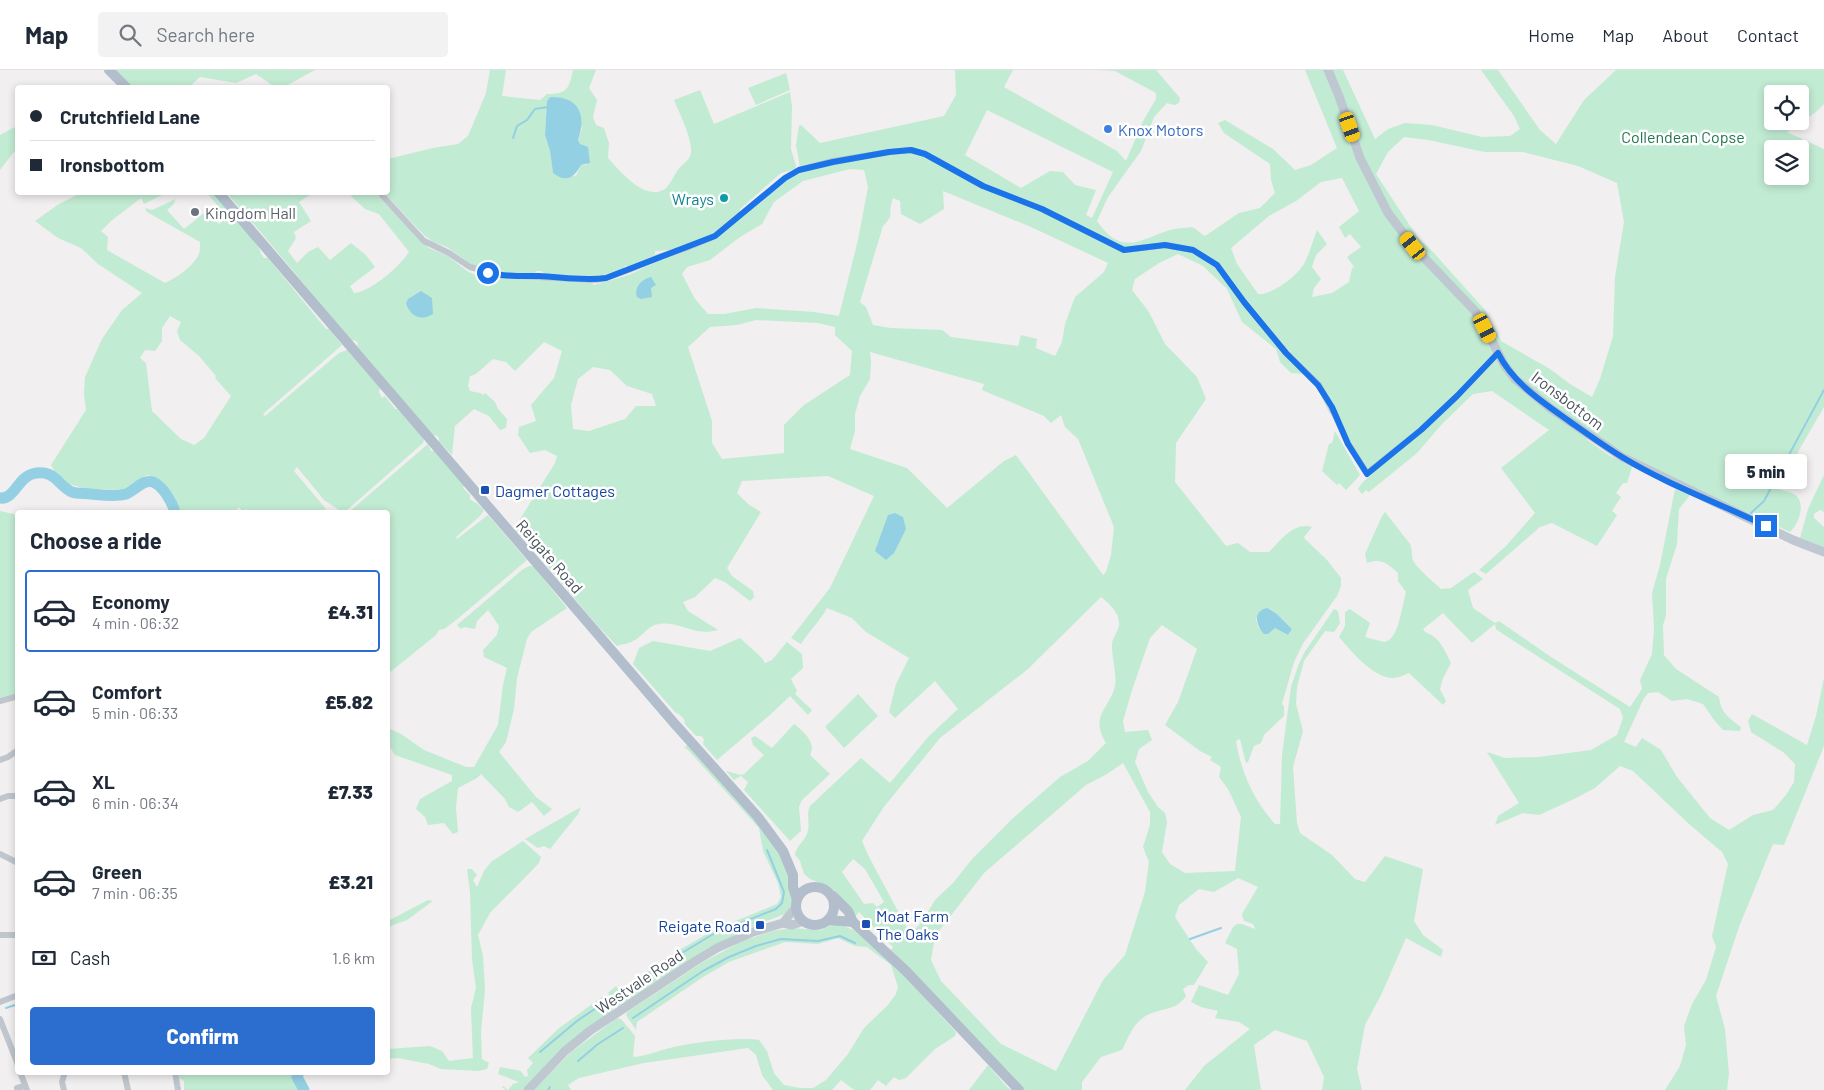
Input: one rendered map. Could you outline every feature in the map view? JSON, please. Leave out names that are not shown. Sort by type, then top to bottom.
[{"type":"main road","points":[[110,70],[124,85]]},
{"type":"main road","name":"Reigate Road","points":[[221,195],[674,723],[758,817],[783,851],[793,875],[796,904]]},
{"type":"main road","points":[[793,875],[810,887],[823,888],[833,896],[848,911],[853,922],[906,971],[1019,1090]]},
{"type":"main road","points":[[810,887],[804,890],[796,904],[800,917],[804,921],[816,925],[828,920],[853,922]]},
{"type":"main road","points":[[828,920],[835,909],[833,896]]},
{"type":"street","name":"Ironsbottom","points":[[1328,70],[1360,158],[1388,213],[1413,246],[1475,311],[1505,366],[1516,379],[1550,408],[1622,457],[1793,540],[1824,552]]},
{"type":"street","points":[[382,195],[424,241],[449,253],[470,267],[499,275],[595,280],[629,270],[660,256],[684,249],[715,236],[785,178],[799,170],[833,162],[911,150],[925,154],[983,186],[1042,209],[1124,250],[1165,245],[1193,250],[1217,265],[1244,302],[1286,353],[1318,385],[1332,407],[1348,444],[1367,474],[1421,430],[1498,353]]},
{"type":"street","points":[[0,701],[15,697]]},
{"type":"street","points":[[0,760],[8,758],[15,752]]},
{"type":"street","points":[[0,799],[15,796]]},
{"type":"street","points":[[0,854],[15,862]]},
{"type":"street","points":[[783,923],[796,904]]},
{"type":"street","name":"Westvale Road","points":[[528,1090],[559,1058],[585,1036],[717,948],[753,932],[783,923],[792,925],[804,921]]},
{"type":"street","points":[[0,936],[15,935]]},
{"type":"street","points":[[0,1002],[15,996]]},
{"type":"street","points":[[0,1019],[15,1057]]},
{"type":"street","points":[[17,1088],[26,1088],[21,1075]]},
{"type":"street","points":[[64,1075],[62,1082],[64,1090]]},
{"type":"street","points":[[125,1075],[128,1090]]},
{"type":"street","points":[[176,1075],[178,1090]]},
{"type":"green space","points":[[116,70],[315,70],[288,85],[272,85],[256,74],[236,83],[200,77],[191,85],[130,85]]},
{"type":"green space","points":[[490,70],[506,70],[502,96],[540,100],[547,94],[559,93],[566,89],[573,70],[596,70],[589,88],[597,100],[593,117],[596,125],[604,128],[609,143],[608,158],[626,177],[641,188],[657,192],[665,189],[678,170],[688,160],[691,155],[691,146],[688,133],[674,100],[700,90],[714,124],[790,92],[792,106],[791,149],[796,166],[795,169],[781,173],[717,232],[700,241],[671,250],[655,251],[655,255],[631,267],[625,266],[623,269],[601,276],[544,274],[542,271],[536,271],[535,273],[501,273],[472,265],[447,247],[433,242],[386,195],[390,195],[390,159],[458,144],[468,136],[486,93]],"holes":[[[550,97],[557,97],[582,128],[578,140],[587,165],[581,165],[576,176],[553,173],[550,151],[545,135],[547,101]]]},
{"type":"green space","name":"Collendean Copse","points":[[955,70],[1013,70],[1004,87],[1117,151],[1126,161],[1143,121],[1156,99],[1156,93],[1115,71],[1097,70],[1156,70],[1180,98],[1179,103],[1174,105],[1167,103],[1154,117],[1141,151],[1108,197],[1097,221],[1108,234],[1118,241],[1128,243],[1171,230],[1190,227],[1205,236],[1239,213],[1260,208],[1275,193],[1271,180],[1270,164],[1224,133],[1218,123],[1225,120],[1273,149],[1295,170],[1311,165],[1337,148],[1305,70],[1343,70],[1375,139],[1388,129],[1405,123],[1432,125],[1482,137],[1510,136],[1520,129],[1514,116],[1481,70],[1498,70],[1540,130],[1556,144],[1584,100],[1616,70],[1824,70],[1824,104],[1809,117],[1809,85],[1764,85],[1764,130],[1790,130],[1787,132],[1804,140],[1764,140],[1764,185],[1809,185],[1809,142],[1824,149],[1824,407],[1777,488],[1792,493],[1800,501],[1799,518],[1790,532],[1741,511],[1627,456],[1591,433],[1587,440],[1610,456],[1632,467],[1627,483],[1623,483],[1616,493],[1621,497],[1612,511],[1617,515],[1597,546],[1552,523],[1540,527],[1486,574],[1479,570],[1506,546],[1535,513],[1501,468],[1549,430],[1492,391],[1473,394],[1442,424],[1417,453],[1369,492],[1366,490],[1362,494],[1358,489],[1372,474],[1356,452],[1336,412],[1330,414],[1317,388],[1304,374],[1291,373],[1280,362],[1276,349],[1242,322],[1227,289],[1203,266],[1178,254],[1159,263],[1135,279],[1132,290],[1149,312],[1165,344],[1197,377],[1206,399],[1176,443],[1175,482],[1226,546],[1238,543],[1250,552],[1269,552],[1293,529],[1305,526],[1312,527],[1304,537],[1305,539],[1327,560],[1341,578],[1341,586],[1337,596],[1304,642],[1294,662],[1282,704],[1284,716],[1264,735],[1261,743],[1254,746],[1248,762],[1246,763],[1240,739],[1236,741],[1241,764],[1250,786],[1261,806],[1275,824],[1280,824],[1282,755],[1291,687],[1304,653],[1334,609],[1338,611],[1340,623],[1334,632],[1325,631],[1304,661],[1297,687],[1296,704],[1303,731],[1293,767],[1297,823],[1300,833],[1332,855],[1355,879],[1365,882],[1385,856],[1423,869],[1414,921],[1423,935],[1443,950],[1441,957],[1406,938],[1382,993],[1365,1025],[1357,1069],[1362,1090],[1322,1090],[1324,1077],[1307,1041],[1275,1030],[1254,1045],[1261,1090],[1185,1090],[1204,1066],[1250,1029],[1239,1022],[1215,1018],[1218,1011],[1201,1007],[1191,1002],[1199,985],[1228,995],[1239,974],[1237,949],[1225,943],[1233,927],[1237,924],[1255,929],[1253,924],[1244,921],[1242,914],[1258,887],[1238,878],[1214,892],[1199,889],[1179,905],[1175,917],[1196,949],[1208,962],[1194,985],[1189,985],[1183,989],[1186,996],[1182,1001],[1177,1005],[1150,1014],[1140,1020],[1131,1032],[1122,1050],[1101,1057],[1082,1082],[1082,1090],[1025,1090],[891,950],[893,947],[859,912],[856,916],[827,886],[810,879],[804,874],[800,861],[795,855],[797,848],[807,834],[810,806],[861,758],[890,783],[928,737],[958,709],[935,681],[895,718],[889,712],[896,684],[909,658],[866,632],[852,618],[827,608],[801,644],[791,638],[830,588],[874,496],[828,476],[742,481],[737,493],[748,504],[761,512],[727,568],[732,576],[753,591],[754,597],[750,601],[725,582],[715,578],[695,597],[683,602],[688,611],[718,630],[702,632],[674,625],[659,624],[633,641],[617,646],[514,529],[555,463],[557,456],[545,450],[530,453],[518,435],[519,427],[536,421],[531,405],[554,378],[562,351],[544,342],[515,371],[506,362],[493,359],[479,372],[470,376],[468,386],[470,391],[483,395],[485,393],[495,402],[498,409],[507,419],[506,428],[500,430],[489,416],[474,409],[455,426],[452,455],[439,442],[439,438],[436,435],[433,436],[357,346],[358,343],[355,340],[352,341],[229,195],[310,195],[299,202],[311,221],[294,232],[296,238],[288,251],[297,263],[308,252],[318,247],[330,260],[351,243],[366,255],[375,267],[350,286],[354,293],[377,283],[399,264],[409,252],[379,214],[365,209],[352,195],[377,195],[429,248],[448,256],[467,271],[477,276],[479,274],[505,278],[593,282],[593,285],[629,275],[661,259],[684,252],[716,238],[784,181],[801,173],[796,145],[799,126],[801,125],[820,143],[944,116],[956,95]],"holes":[[[987,110],[1113,172],[1092,218],[1086,215],[1096,190],[1075,185],[1063,172],[1050,171],[1021,188],[965,155]],[[1404,137],[1485,152],[1523,152],[1578,166],[1617,183],[1624,222],[1615,277],[1613,336],[1600,379],[1592,397],[1550,369],[1501,341],[1485,310],[1418,238],[1376,174],[1388,152]],[[850,169],[864,170],[868,187],[858,240],[839,316],[814,312],[756,308],[724,314],[708,314],[695,299],[682,274],[687,267],[710,260],[740,237],[762,224],[774,202],[803,181]],[[1342,178],[1359,211],[1339,227],[1345,238],[1350,234],[1361,247],[1347,257],[1354,267],[1352,268],[1349,282],[1332,293],[1312,297],[1314,288],[1321,279],[1312,267],[1316,255],[1327,244],[1317,230],[1306,260],[1297,272],[1275,289],[1258,294],[1237,264],[1231,248],[1269,216],[1296,201],[1321,182]],[[943,191],[1031,227],[1108,263],[1104,272],[1075,297],[1065,324],[1062,342],[1055,356],[1036,348],[1037,339],[1021,335],[1018,346],[951,337],[942,330],[891,328],[873,325],[866,307],[860,302],[883,226],[890,216],[893,198],[900,201],[901,214],[920,224],[944,209]],[[756,320],[818,323],[835,327],[835,335],[852,351],[850,375],[804,405],[784,425],[784,453],[722,459],[712,443],[712,421],[688,347],[710,327],[737,325]],[[870,352],[984,384],[982,390],[1044,416],[1051,423],[1061,415],[1065,427],[1078,439],[1114,527],[1111,555],[1106,572],[1103,575],[1016,455],[1004,461],[947,508],[907,468],[850,449],[855,431],[855,414],[860,396],[870,379]],[[593,367],[610,370],[627,386],[652,394],[656,406],[636,406],[625,419],[589,431],[573,429],[571,405],[578,379]],[[1101,597],[1118,616],[1119,625],[1112,644],[1115,686],[1100,719],[1101,734],[1106,743],[1088,761],[1060,777],[1011,820],[935,900],[922,922],[910,934],[862,841],[883,808],[940,738],[1028,669]],[[1269,608],[1292,629],[1288,635],[1275,628],[1264,633],[1258,627],[1256,619]],[[1162,625],[1197,649],[1178,702],[1165,725],[1200,751],[1212,757],[1210,760],[1221,767],[1219,777],[1228,789],[1241,817],[1235,871],[1185,873],[1170,864],[1162,852],[1167,822],[1165,813],[1158,807],[1148,792],[1135,762],[1139,749],[1152,740],[1148,730],[1125,732],[1123,721],[1150,638]],[[1123,763],[1150,812],[1150,825],[1143,847],[1149,862],[1145,892],[1125,955],[1103,980],[1056,1071],[1001,1044],[941,981],[931,960],[935,936],[984,873],[1086,785]],[[853,859],[865,869],[884,902],[877,907],[873,903],[864,904],[842,872]]]},
{"type":"green space","points":[[786,73],[790,90],[756,105],[748,88]]},
{"type":"green space","points":[[15,127],[15,151],[0,170],[0,135]]},
{"type":"green space","points":[[77,195],[162,195],[144,204],[141,198],[101,231],[108,237],[107,250],[165,283],[189,268],[199,254],[200,242],[147,212],[145,208],[152,210],[176,199],[167,210],[184,229],[204,213],[210,221],[214,219],[219,224],[227,217],[209,195],[215,195],[248,233],[264,258],[268,258],[326,329],[329,329],[342,345],[263,414],[265,416],[339,353],[347,350],[380,388],[379,392],[382,398],[385,396],[424,439],[423,443],[347,510],[339,510],[324,500],[297,467],[294,471],[326,509],[241,510],[239,507],[237,510],[179,510],[169,488],[154,477],[147,475],[122,490],[87,489],[69,484],[55,472],[51,465],[86,410],[84,394],[85,377],[102,339],[122,310],[142,293],[98,264],[81,248],[58,238],[35,221],[59,204]],"holes":[[[170,316],[181,322],[177,331],[180,340],[199,356],[231,396],[204,438],[194,445],[181,439],[152,411],[146,363],[140,358],[145,350],[155,351],[162,341],[162,328]]]},
{"type":"green space","points":[[1335,431],[1360,475],[1346,490],[1339,483],[1337,485],[1322,471],[1329,444],[1332,443]]},
{"type":"green space","points":[[428,444],[431,451],[434,451],[464,485],[463,488],[470,495],[470,499],[484,510],[480,516],[456,537],[457,539],[488,515],[527,560],[455,621],[444,629],[439,630],[436,635],[390,672],[390,510],[351,510]]},
{"type":"green space","points":[[1824,475],[1824,512],[1820,510],[1814,514],[1814,518],[1824,527],[1824,548],[1800,538],[1808,509]]},
{"type":"green space","points":[[1675,489],[1690,495],[1679,509],[1677,544],[1666,579],[1666,616],[1663,625],[1664,655],[1676,669],[1719,697],[1720,703],[1729,718],[1741,727],[1740,731],[1723,730],[1703,704],[1687,699],[1672,701],[1658,692],[1648,693],[1624,742],[1636,747],[1642,738],[1661,750],[1677,777],[1710,818],[1729,830],[1753,815],[1773,810],[1794,782],[1795,764],[1783,752],[1751,732],[1748,721],[1752,714],[1807,745],[1816,716],[1824,678],[1824,746],[1784,845],[1773,844],[1739,927],[1716,996],[1725,1029],[1729,1074],[1727,1090],[1665,1090],[1680,1066],[1686,1045],[1684,1026],[1692,1004],[1706,980],[1716,947],[1712,936],[1728,864],[1722,852],[1689,824],[1633,771],[1620,766],[1595,788],[1572,800],[1539,815],[1523,813],[1495,825],[1498,816],[1519,803],[1487,752],[1505,758],[1538,757],[1591,750],[1617,735],[1623,718],[1620,709],[1503,634],[1496,629],[1495,624],[1472,643],[1443,613],[1423,629],[1439,641],[1451,663],[1443,678],[1440,689],[1446,701],[1443,705],[1409,673],[1393,678],[1385,677],[1370,669],[1339,637],[1345,626],[1345,612],[1350,609],[1370,623],[1365,637],[1384,642],[1391,639],[1396,629],[1406,592],[1398,581],[1398,573],[1384,562],[1367,563],[1365,554],[1385,512],[1410,544],[1415,564],[1441,589],[1451,588],[1474,572],[1483,579],[1468,590],[1473,608],[1495,623],[1499,621],[1551,657],[1630,707],[1642,689],[1640,680],[1652,654],[1654,629],[1652,593],[1660,565]]},
{"type":"green space","points":[[0,511],[15,514],[15,694],[0,698]]},
{"type":"green space","points":[[533,566],[567,608],[531,632],[527,639],[517,678],[514,709],[506,742],[499,752],[536,797],[552,809],[544,816],[532,802],[518,812],[509,807],[505,799],[481,774],[458,788],[456,808],[458,832],[453,834],[444,823],[428,825],[425,817],[416,809],[420,799],[452,781],[452,775],[395,755],[390,747],[390,729],[424,750],[466,767],[474,767],[498,725],[507,668],[484,657],[483,650],[497,635],[499,626],[488,610],[477,621],[475,629],[464,627],[461,629],[457,625],[522,570]]},
{"type":"green space","points":[[740,638],[765,663],[772,660],[787,642],[802,654],[803,668],[791,679],[797,691],[795,694],[812,710],[808,715],[790,696],[717,760],[703,744],[704,739],[701,736],[696,736],[685,724],[684,719],[676,713],[633,664],[639,648],[653,641],[710,651]]},
{"type":"green space","points":[[858,694],[878,716],[844,748],[825,727]]},
{"type":"green space","points":[[794,724],[808,738],[812,746],[810,755],[830,774],[802,800],[799,807],[801,831],[790,841],[744,790],[748,782],[741,776],[734,780],[726,771],[744,774],[764,755],[753,745],[751,738],[755,736],[772,748]]},
{"type":"green space","points":[[687,745],[746,806],[772,840],[782,858],[789,877],[793,903],[785,914],[708,948],[620,1007],[617,1007],[608,993],[616,986],[619,991],[676,952],[714,930],[777,904],[781,897],[778,883],[763,851],[759,828],[687,749],[684,748]]},
{"type":"green space","points":[[581,807],[578,814],[550,849],[544,846],[538,848],[525,839]]},
{"type":"green space","points":[[523,841],[541,857],[539,863],[490,913],[478,935],[483,956],[485,990],[481,1032],[482,1059],[489,1063],[487,1069],[479,1071],[441,1069],[429,1064],[398,1058],[390,1059],[390,1049],[430,1046],[442,1051],[449,1061],[473,1058],[471,1008],[476,988],[472,959],[470,892],[467,869],[472,869],[477,875],[473,880],[477,887],[484,871],[491,862]]},
{"type":"green space","points":[[428,900],[433,901],[407,920],[390,926],[390,920]]},
{"type":"green space","points":[[835,923],[854,930],[889,959],[956,1032],[955,1036],[935,1049],[906,1078],[899,1080],[894,1077],[886,1086],[878,1080],[870,1090],[854,1090],[841,1080],[832,1090],[773,1090],[762,1075],[756,1055],[748,1048],[644,1063],[579,1078],[568,1085],[571,1090],[534,1090],[570,1053],[617,1018],[621,1019],[635,1036],[633,1057],[705,1042],[740,1039],[759,1040],[767,1051],[774,1073],[784,1085],[813,1088],[826,1080],[848,1054],[864,1028],[888,1005],[896,994],[898,987],[891,965],[867,947],[855,946],[838,938],[818,944],[785,942],[729,962],[703,977],[637,1022],[636,1030],[626,1015],[627,1012],[703,962],[745,940],[773,931],[791,928],[821,930]]},
{"type":"green space","points":[[603,996],[613,1010],[613,1013],[525,1090],[508,1090],[513,1084],[519,1082],[498,1074],[500,1067],[521,1071],[525,1077],[528,1076],[527,1070],[533,1063],[528,1058],[558,1029]]},
{"type":"green space","points":[[988,1065],[1008,1088],[1013,1090],[969,1090]]},
{"type":"green space","points":[[179,1075],[294,1075],[298,1090],[184,1090],[184,1081],[179,1078]]},
{"type":"water","points":[[550,97],[568,100],[574,104],[581,115],[582,123],[578,140],[580,144],[588,147],[590,163],[581,165],[576,173],[569,178],[562,178],[553,173],[550,151],[545,135],[547,101]]},
{"type":"water","points":[[651,277],[656,285],[651,288],[652,297],[641,299],[637,297],[636,293],[640,284]]},
{"type":"water","points":[[421,291],[432,298],[433,314],[424,317],[413,314],[406,303],[408,299]]},
{"type":"water","points":[[895,513],[903,517],[906,529],[894,553],[886,560],[875,551],[888,515]]},
{"type":"water","points":[[1268,608],[1292,629],[1288,635],[1275,628],[1268,634],[1264,634],[1261,630],[1257,622],[1258,614],[1263,609]]},
{"type":"waterway","points":[[513,138],[517,126],[527,120],[535,109],[548,107]]},
{"type":"waterway","points":[[1751,513],[1764,501],[1824,390]]},
{"type":"waterway","points":[[0,498],[9,496],[27,476],[46,473],[72,492],[108,496],[126,494],[145,482],[153,482],[164,491],[174,510]]},
{"type":"waterway","points":[[617,995],[715,933],[776,909],[782,903],[784,892],[767,850]]},
{"type":"waterway","points":[[1190,939],[1221,928]]},
{"type":"waterway","points":[[633,1018],[703,971],[729,957],[756,946],[781,939],[818,941],[840,936],[855,943]]},
{"type":"waterway","points":[[540,1052],[577,1021],[605,1002]]},
{"type":"waterway","points":[[6,1008],[15,1005]]},
{"type":"waterway","points":[[578,1061],[598,1044],[623,1028]]},
{"type":"waterway","points":[[298,1075],[297,1077],[304,1090]]},
{"type":"place","name":"Knox Motors","points":[[1108,129]]},
{"type":"place","name":"Wrays","points":[[724,198]]},
{"type":"place","name":"Kingdom Hall","points":[[195,212]]},
{"type":"place","name":"Dagmer Cottages","points":[[485,490]]},
{"type":"place","name":"Moat Farm The Oaks","points":[[866,924]]},
{"type":"place","name":"Reigate Road","points":[[760,925]]},
{"type":"route","points":[[488,273],[519,277],[538,276],[595,280],[606,278],[715,236],[785,178],[799,170],[833,162],[911,150],[945,163],[983,186],[1042,209],[1124,250],[1165,245],[1193,250],[1217,265],[1244,302],[1286,353],[1318,385],[1332,407],[1348,444],[1367,474],[1421,430],[1498,353],[1505,366],[1516,379],[1550,408],[1598,442],[1673,484],[1766,526]]}]
